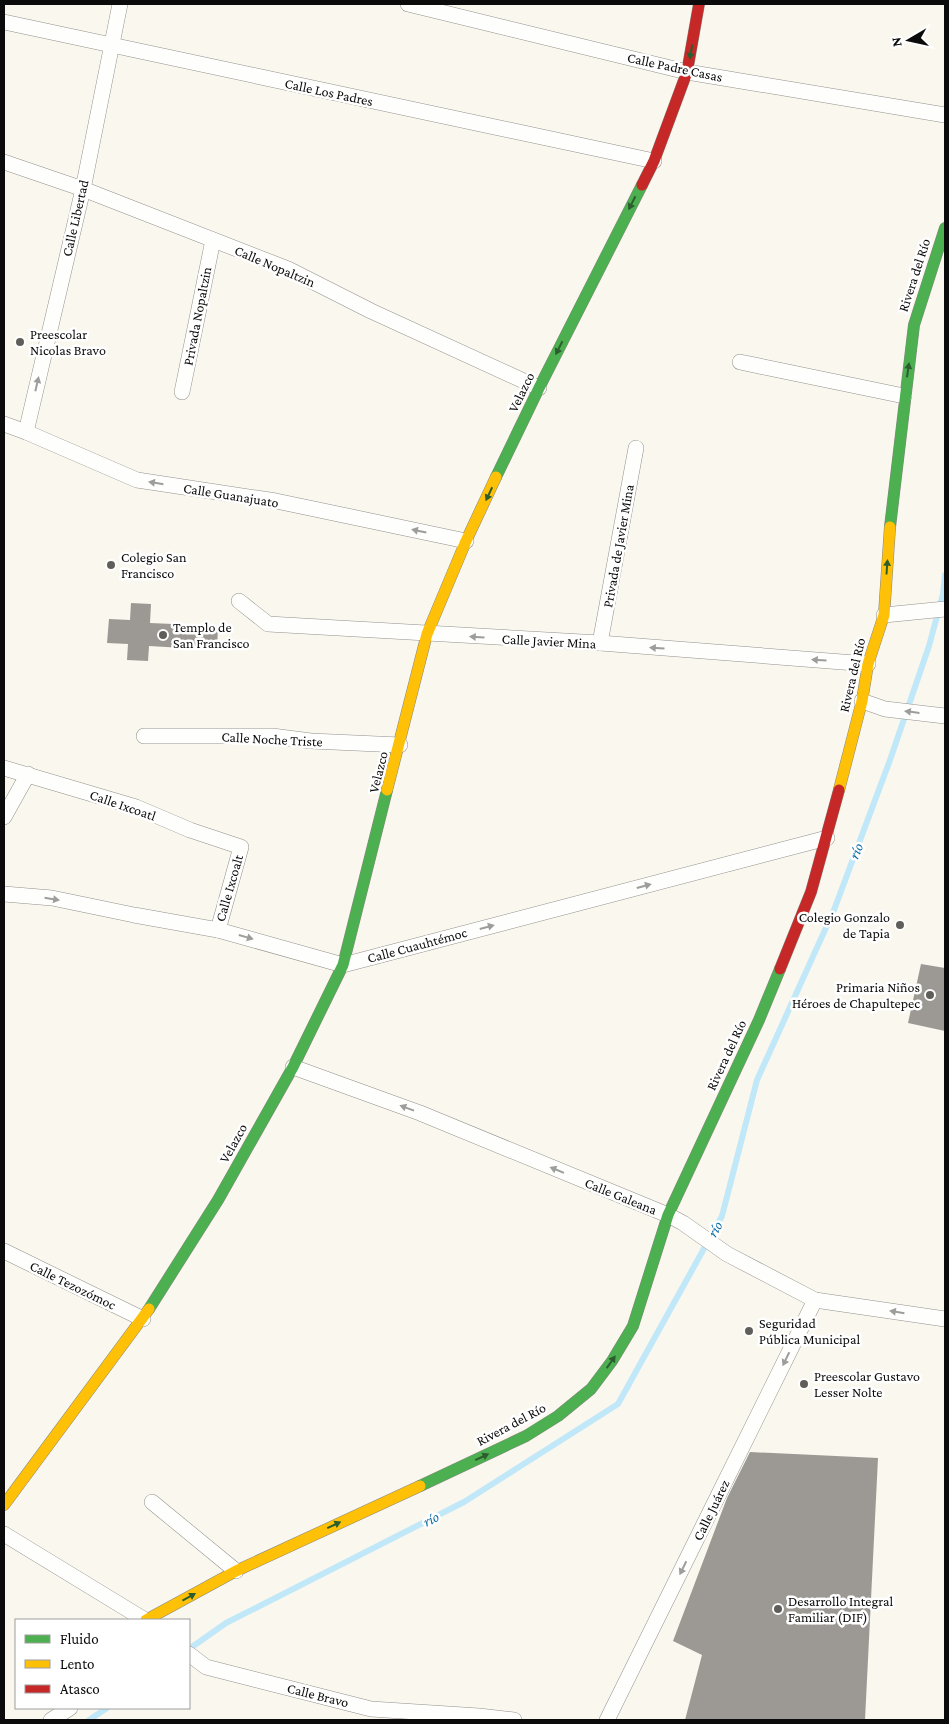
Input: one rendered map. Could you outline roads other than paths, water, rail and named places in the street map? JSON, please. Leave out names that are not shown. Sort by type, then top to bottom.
[{"type":"street","name":"Calle Libertad","points":[[26,432],[82,189],[120,4]]},
{"type":"street","name":"Calle Padre Casas","points":[[408,4],[688,72],[945,115]]},
{"type":"street","name":"Velazco","points":[[4,1504],[142,1319],[218,1200],[293,1067],[343,965],[427,634],[466,541],[539,388],[654,161],[688,72],[699,4]]},
{"type":"street","name":"Calle Los Padres","points":[[4,22],[654,161]]},
{"type":"street","name":"Calle Nopaltzin","points":[[4,162],[82,189],[288,269],[371,311],[539,388]]},
{"type":"street","name":"Rivera del Río","points":[[147,1619],[236,1571],[526,1436],[558,1416],[591,1389],[612,1361],[633,1326],[668,1216],[759,1020],[811,892],[827,838],[862,701],[868,664],[884,615],[891,516],[914,325],[945,228]]},
{"type":"street","name":"Privada Nopaltzin","points":[[182,392],[212,240]]},
{"type":"street","points":[[740,362],[904,396]]},
{"type":"street","name":"Calle Guanajuato","points":[[4,424],[137,480],[276,501],[466,541]]},
{"type":"street","name":"Privada de Javier Mina","points":[[600,643],[636,448]]},
{"type":"street","name":"Calle Javier Mina","points":[[239,601],[268,624],[600,643],[868,664]]},
{"type":"street","points":[[884,615],[945,609]]},
{"type":"street","points":[[862,701],[885,709],[942,716]]},
{"type":"street","name":"Calle Noche Triste","points":[[144,736],[272,736],[311,741],[400,745]]},
{"type":"street","name":"Calle Ixcoatl","points":[[4,768],[136,807],[190,830],[241,847]]},
{"type":"street","points":[[4,816],[28,774]]},
{"type":"street","name":"Calle Cuauhtémoc","points":[[343,965],[827,838]]},
{"type":"street","name":"Calle Ixcoalt","points":[[218,930],[241,847]]},
{"type":"street","points":[[4,894],[52,898],[218,930],[343,965]]},
{"type":"street","name":"Calle Galeana","points":[[293,1067],[420,1113],[668,1216],[683,1223],[727,1254],[815,1300],[945,1319]]},
{"type":"street","name":"Calle Tezozómoc","points":[[4,1251],[142,1319]]},
{"type":"street","name":"Calle Juárez","points":[[607,1720],[815,1300]]},
{"type":"street","points":[[152,1502],[236,1571]]},
{"type":"street","points":[[4,1534],[143,1619]]},
{"type":"street","name":"Calle Bravo","points":[[190,1655],[206,1667],[371,1708],[514,1720]]},
{"type":"street","points":[[361,1720],[371,1708]]},
{"type":"street","points":[[52,1720],[68,1709]]},
{"type":"waterway","name":"río","points":[[190,1648],[226,1623],[464,1502],[618,1404],[722,1216],[757,1080],[834,910],[890,760],[929,646],[943,594],[945,575]]},
{"type":"waterway","name":"río","points":[[89,1720],[106,1709]]},
{"type":"place","name":"Preescolar Nicolas Bravo","points":[[20,342]]},
{"type":"place","name":"Colegio San Francisco","points":[[111,565]]},
{"type":"place","name":"Templo de San Francisco","points":[[163,635]]},
{"type":"place","name":"Colegio Gonzalo de Tapia","points":[[900,925]]},
{"type":"place","name":"Primaria Niños Héroes de Chapultepec","points":[[930,995]]},
{"type":"place","name":"Seguridad Pública Municipal","points":[[749,1331]]},
{"type":"place","name":"Preescolar Gustavo Lesser Nolte","points":[[804,1384]]},
{"type":"place","name":"Desarrollo Integral Familiar (DIF)","points":[[778,1609]]}]
